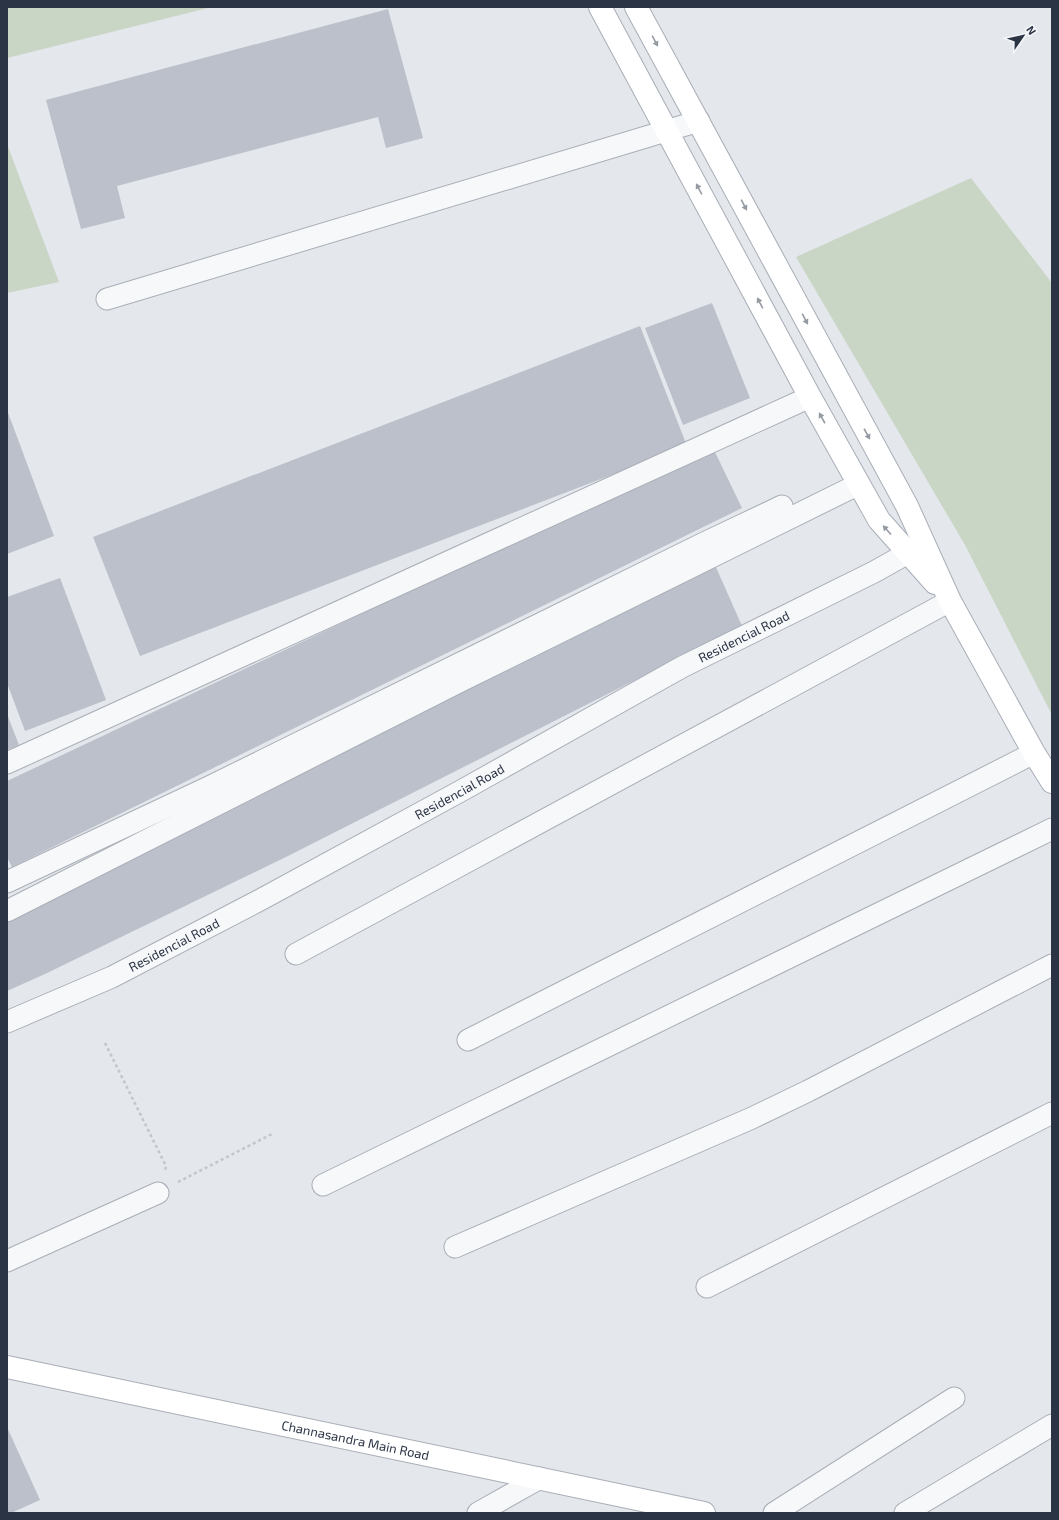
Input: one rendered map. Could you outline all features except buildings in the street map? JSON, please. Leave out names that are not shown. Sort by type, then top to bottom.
[{"type":"street","points":[[600,7],[810,397],[879,520],[950,601]]},
{"type":"street","points":[[636,7],[907,506],[950,601],[1034,753],[1052,782]]},
{"type":"street","points":[[107,299],[698,121]]},
{"type":"street","points":[[7,763],[810,397]]},
{"type":"street","points":[[7,882],[209,787],[709,541],[821,488],[856,480]]},
{"type":"street","points":[[7,911],[856,480]]},
{"type":"street","name":"Residencial Road","points":[[7,1022],[112,977],[253,904],[460,792],[682,667],[874,572],[908,553]]},
{"type":"street","points":[[296,954],[950,601]]},
{"type":"street","points":[[468,1040],[1034,753]]},
{"type":"street","points":[[323,1185],[1052,829]]},
{"type":"street","points":[[455,1247],[752,1118],[808,1091],[1052,965]]},
{"type":"street","points":[[707,1287],[1052,1114]]},
{"type":"street","points":[[7,1261],[158,1193]]},
{"type":"street","name":"Channasandra Main Road","points":[[7,1367],[704,1513]]},
{"type":"street","points":[[774,1513],[954,1398]]},
{"type":"street","points":[[905,1513],[1052,1425]]},
{"type":"street","points":[[478,1513],[540,1478]]},
{"type":"path","points":[[105,1043],[166,1166],[158,1193]]},
{"type":"path","points":[[158,1193],[272,1134]]},
{"type":"green space","points":[[7,7],[212,7],[7,58]]},
{"type":"green space","points":[[7,144],[59,282],[7,293]]},
{"type":"green space","points":[[971,178],[1052,283],[1052,715],[965,545],[796,257]]}]
